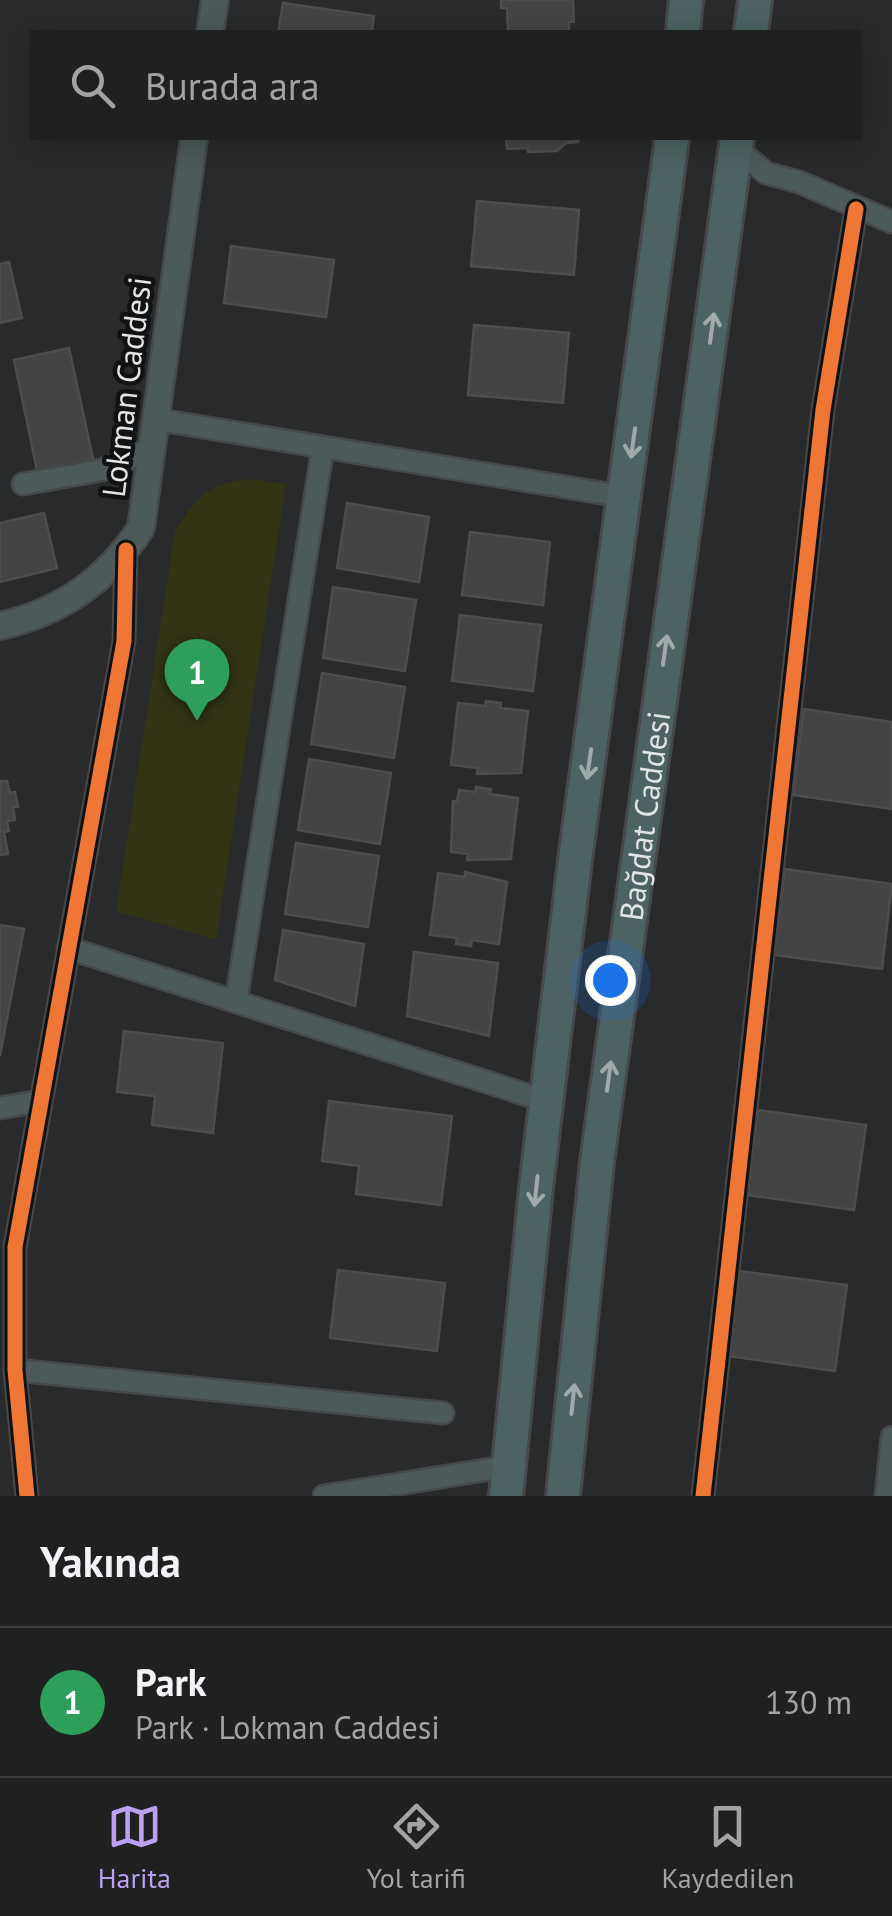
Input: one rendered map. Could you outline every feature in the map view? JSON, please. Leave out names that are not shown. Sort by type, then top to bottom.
[{"type":"main road","points":[[683,30],[686,0]]},
{"type":"main road","points":[[751,30],[755,0]]},
{"type":"main road","name":"Bağdat Caddesi","points":[[507,1481],[546,1101],[672,140]]},
{"type":"main road","name":"Bağdat Caddesi","points":[[563,1496],[597,1162],[737,143]]},
{"type":"street","points":[[210,30],[215,0]]},
{"type":"street","name":"Lokman Caddesi","points":[[0,626],[68,602],[126,550],[141,528],[194,140]]},
{"type":"street","points":[[737,143],[766,173],[799,182],[892,222]]},
{"type":"street","points":[[703,1496],[823,410],[856,209]]},
{"type":"street","points":[[154,419],[626,497]]},
{"type":"street","points":[[236,1002],[323,447]]},
{"type":"street","points":[[23,484],[102,470],[151,449]]},
{"type":"street","points":[[27,1496],[8,1395],[14,1370],[7,1248],[40,1100],[124,641],[126,550]]},
{"type":"street","points":[[68,948],[546,1101]]},
{"type":"street","points":[[0,1108],[40,1100]]},
{"type":"street","points":[[14,1370],[442,1413]]},
{"type":"street","points":[[886,1496],[892,1437]]},
{"type":"street","points":[[324,1496],[507,1481]]},
{"type":"green space","points":[[253,479],[286,484],[216,940],[116,911],[175,531],[198,500],[215,487]]},
{"type":"building","points":[[501,0],[573,0],[574,22],[569,22],[569,30],[508,30],[507,8],[501,8]]},
{"type":"building","points":[[283,3],[374,16],[372,30],[278,30]]},
{"type":"building","points":[[506,140],[578,140],[557,151],[507,149]]},
{"type":"building","points":[[477,201],[579,210],[574,275],[471,266]]},
{"type":"building","points":[[231,246],[334,260],[326,317],[224,303]]},
{"type":"building","points":[[9,262],[22,318],[0,323],[0,264]]},
{"type":"building","points":[[474,325],[569,333],[563,403],[468,395]]},
{"type":"building","points":[[69,348],[94,463],[38,475],[14,360]]},
{"type":"building","points":[[347,503],[429,517],[419,582],[337,568]]},
{"type":"building","points":[[44,513],[57,568],[0,582],[0,523]]},
{"type":"building","points":[[470,532],[550,542],[543,605],[462,595]]},
{"type":"building","points":[[333,587],[416,600],[405,671],[323,658]]},
{"type":"building","points":[[460,615],[541,625],[533,691],[452,681]]},
{"type":"building","points":[[322,673],[405,687],[394,758],[311,744]]},
{"type":"building","points":[[486,701],[501,703],[500,708],[528,711],[521,773],[477,774],[478,768],[451,765],[458,703],[485,706]]},
{"type":"building","points":[[804,709],[892,722],[892,809],[793,795]]},
{"type":"building","points":[[309,759],[391,773],[380,844],[298,830]]},
{"type":"building","points":[[0,781],[7,781],[10,793],[15,792],[18,807],[13,807],[15,820],[7,821],[9,831],[4,832],[8,854],[0,855]]},
{"type":"building","points":[[476,787],[491,789],[490,794],[518,798],[511,859],[467,860],[468,854],[451,852],[453,801],[457,801],[459,790],[475,792]]},
{"type":"building","points":[[296,843],[379,856],[368,927],[285,914]]},
{"type":"building","points":[[785,869],[892,884],[882,969],[774,955]]},
{"type":"building","points":[[465,872],[507,882],[499,944],[472,940],[471,946],[456,944],[457,938],[430,935],[438,873],[465,877]]},
{"type":"building","points":[[0,925],[24,929],[0,1056]]},
{"type":"building","points":[[283,930],[364,944],[355,1006],[275,980]]},
{"type":"building","points":[[414,952],[498,963],[489,1036],[407,1016]]},
{"type":"building","points":[[124,1031],[223,1043],[213,1133],[152,1125],[155,1096],[117,1092]]},
{"type":"building","points":[[329,1101],[452,1116],[441,1205],[356,1194],[359,1166],[322,1161]]},
{"type":"building","points":[[758,1110],[866,1125],[854,1210],[747,1195]]},
{"type":"building","points":[[338,1270],[445,1283],[437,1351],[330,1338]]},
{"type":"building","points":[[739,1271],[847,1285],[835,1371],[728,1356]]},
{"type":"cycle path","points":[[703,1496],[823,410],[856,209]]},
{"type":"cycle path","points":[[27,1496],[15,1370],[15,1247],[124,641],[126,550]]},
{"type":"place","name":"Park","points":[[197,721]]}]
